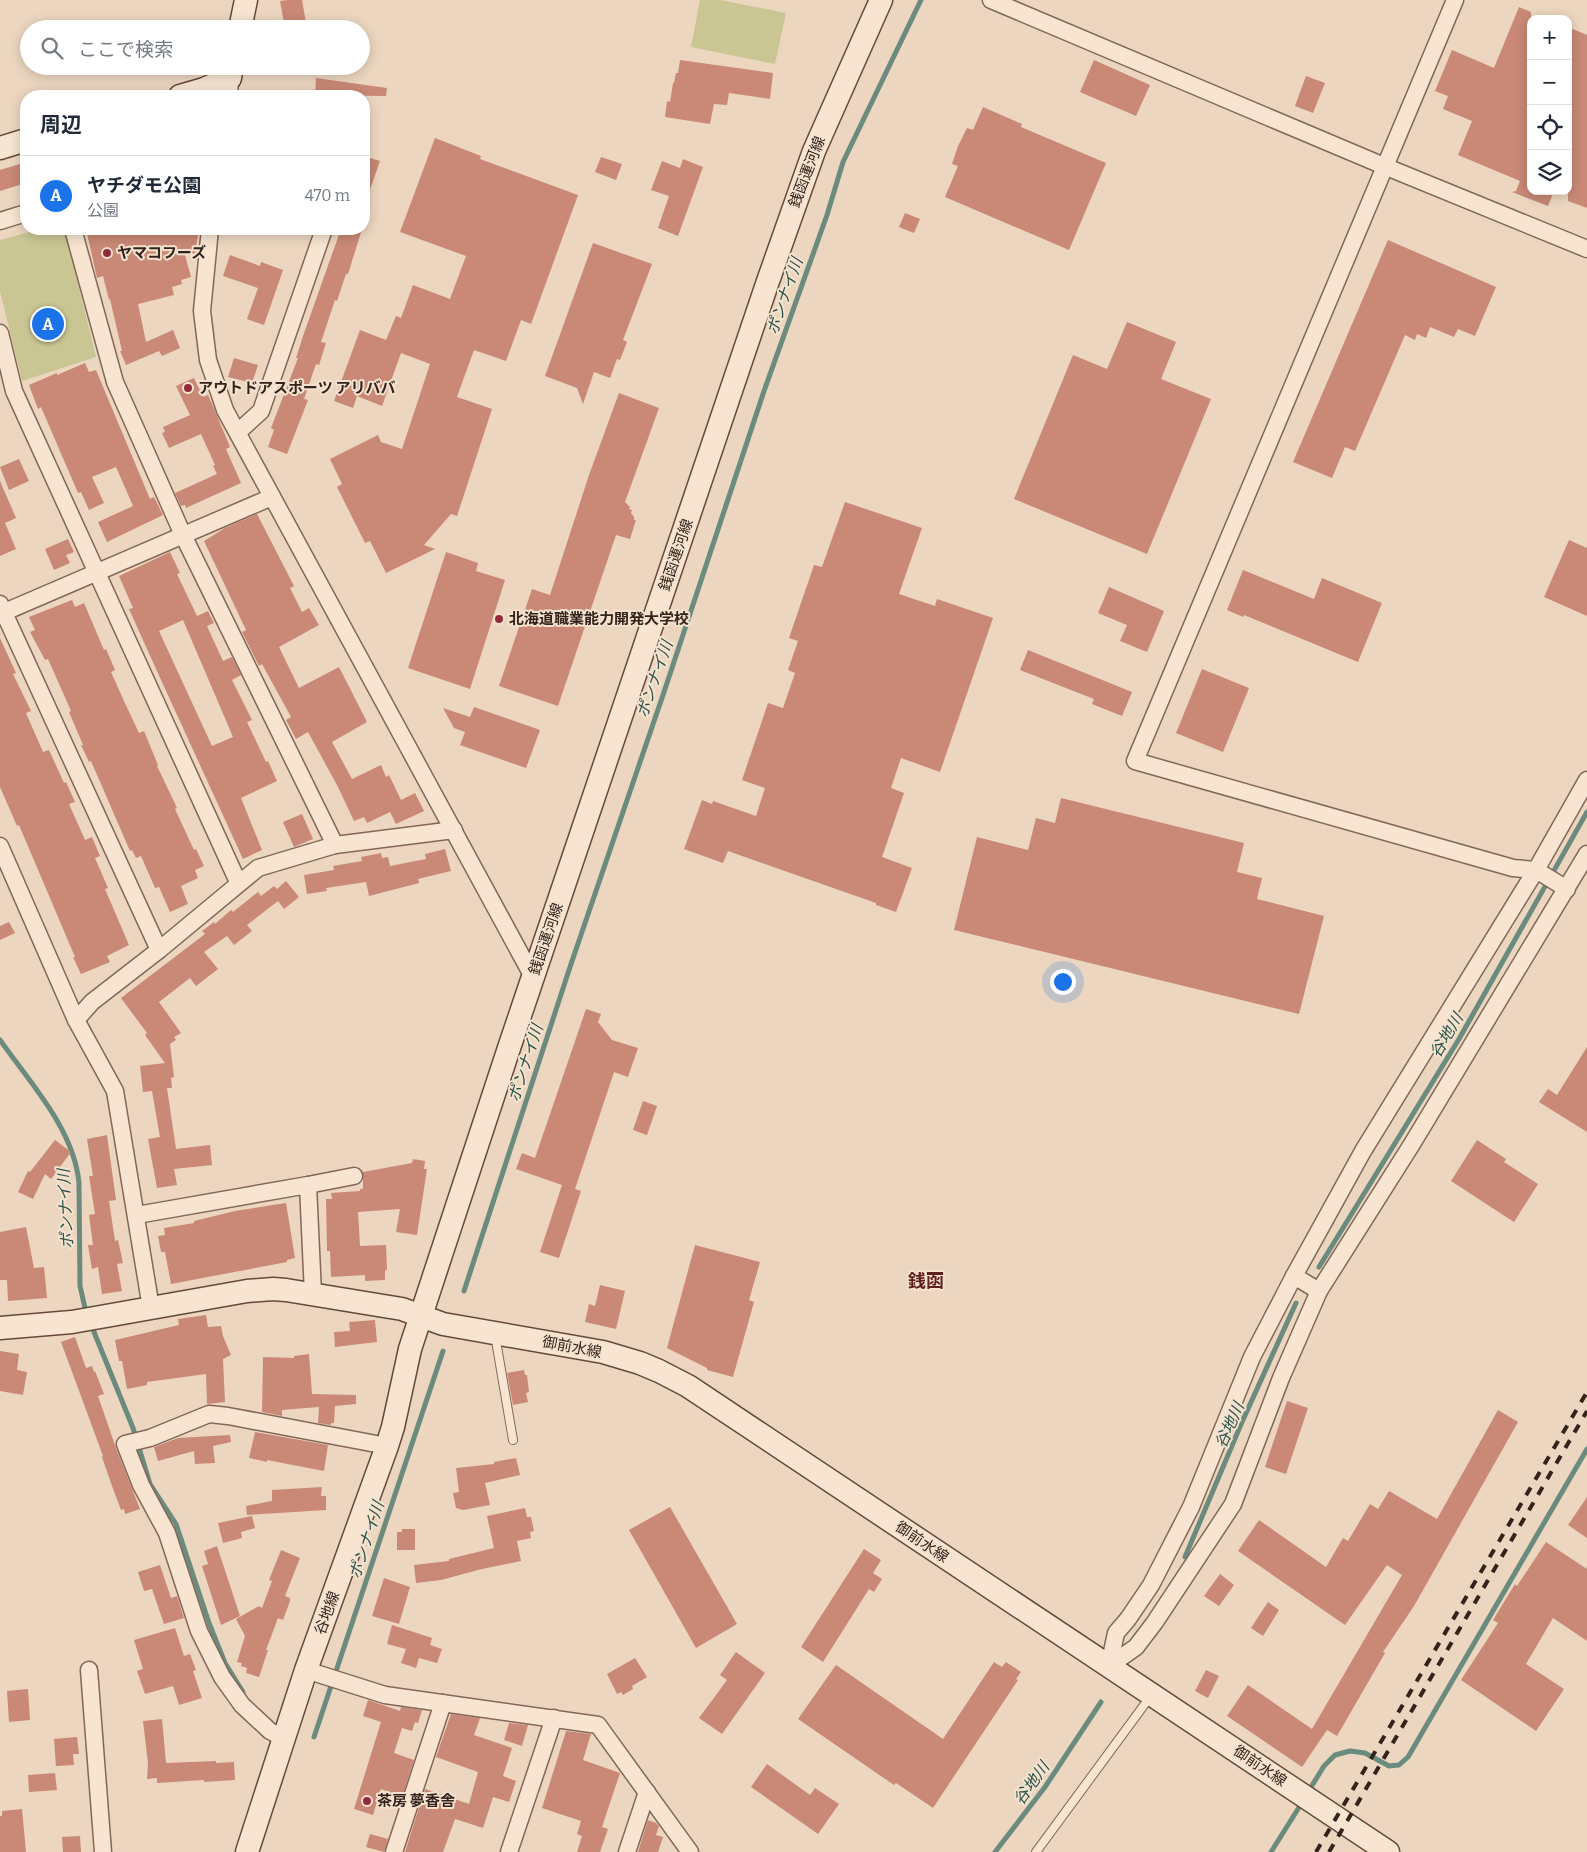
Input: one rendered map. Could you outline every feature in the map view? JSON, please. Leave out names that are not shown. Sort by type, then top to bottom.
[{"type":"street","points":[[242,20],[246,0]]},
{"type":"street","name":"銭函運河線","points":[[421,1316],[796,199],[827,120],[881,0]]},
{"type":"street","points":[[991,0],[1384,166],[1587,249]]},
{"type":"street","points":[[1454,0],[1135,761],[1513,868],[1539,872],[1564,887]]},
{"type":"street","points":[[201,90],[230,80]]},
{"type":"street","points":[[0,148],[20,142]]},
{"type":"street","points":[[0,221],[20,215]]},
{"type":"street","points":[[75,235],[115,382],[183,535],[334,845]]},
{"type":"street","points":[[209,235],[202,310],[208,360],[225,410],[534,977]]},
{"type":"street","points":[[238,432],[261,411],[322,235]]},
{"type":"street","points":[[0,333],[14,391],[238,882]]},
{"type":"street","points":[[160,950],[1,610],[97,572],[272,497]]},
{"type":"street","points":[[1109,1666],[1116,1633],[1151,1585],[1191,1508],[1252,1356],[1294,1276],[1362,1152],[1539,872],[1587,780]]},
{"type":"street","points":[[76,1020],[92,1002],[160,950],[238,882],[258,868],[334,845],[454,830]]},
{"type":"street","points":[[0,846],[76,1020],[115,1091],[151,1308]]},
{"type":"street","points":[[1109,1666],[1136,1647],[1155,1622],[1233,1504],[1281,1378],[1319,1291],[1412,1144],[1564,887],[1587,854]]},
{"type":"street","points":[[136,1215],[354,1176]]},
{"type":"street","points":[[308,1185],[313,1294]]},
{"type":"street","points":[[1294,1276],[1319,1291]]},
{"type":"street","name":"御前水線","points":[[0,1328],[72,1322],[260,1290],[280,1290],[402,1309],[443,1324],[603,1352],[640,1363],[672,1378],[1388,1852]]},
{"type":"street","name":"谷地線","points":[[247,1852],[283,1738],[323,1675],[393,1427],[410,1349],[421,1316]]},
{"type":"street","points":[[283,1738],[270,1731],[242,1705],[222,1677],[199,1631],[167,1533],[141,1485],[125,1444],[209,1414],[387,1446]]},
{"type":"street","points":[[89,1670],[103,1852]]},
{"type":"street","points":[[323,1675],[385,1694],[598,1725],[690,1852]]},
{"type":"street","points":[[394,1852],[444,1704]]},
{"type":"street","points":[[509,1852],[554,1718]]},
{"type":"street","points":[[626,1852],[647,1792]]},
{"type":"lane","points":[[495,1333],[513,1440]]},
{"type":"lane","points":[[1036,1852],[1152,1695]]},
{"type":"shaded area","points":[[700,0],[720,0],[786,13],[775,64],[691,47]]},
{"type":"shaded area","points":[[20,234],[66,235],[96,357],[22,381],[0,291],[0,240]]},
{"type":"building","points":[[302,0],[305,20],[283,20],[280,1]]},
{"type":"building","points":[[1519,7],[1531,12],[1531,15],[1527,15],[1527,195],[1552,195],[1548,206],[1512,192],[1516,191],[1520,181],[1458,155],[1472,121],[1443,109],[1448,96],[1435,91],[1452,50],[1494,68]]},
{"type":"building","points":[[1572,29],[1587,35],[1587,208],[1568,201],[1568,195],[1572,195]]},
{"type":"building","points":[[680,60],[773,73],[770,99],[729,93],[727,105],[714,104],[710,124],[665,117],[667,101],[670,102]]},
{"type":"building","points":[[1094,60],[1150,85],[1136,116],[1080,92]]},
{"type":"building","points":[[1306,76],[1325,83],[1313,113],[1295,106]]},
{"type":"building","points":[[316,78],[387,88],[386,96],[370,96],[370,90],[315,90]]},
{"type":"building","points":[[983,107],[1022,124],[1021,127],[1106,163],[1069,250],[945,197],[958,166],[952,164],[958,146],[967,128],[973,130]]},
{"type":"building","points":[[435,138],[481,156],[480,159],[578,195],[531,324],[521,320],[506,361],[474,350],[457,397],[492,409],[457,516],[451,514],[424,545],[435,549],[386,573],[370,541],[365,543],[337,487],[342,484],[330,459],[378,435],[381,442],[402,449],[430,364],[401,353],[382,406],[357,396],[353,408],[334,401],[360,330],[386,340],[396,316],[401,318],[413,285],[450,299],[466,256],[400,232]]},
{"type":"building","points":[[601,157],[622,164],[616,180],[595,172]]},
{"type":"building","points":[[370,158],[380,161],[370,190]]},
{"type":"building","points":[[683,159],[703,167],[678,236],[658,228],[669,196],[651,190],[662,161],[680,168]]},
{"type":"building","points":[[20,164],[20,185],[0,191],[0,170]]},
{"type":"building","points":[[905,213],[920,219],[914,233],[899,227]]},
{"type":"building","points":[[87,235],[198,235],[195,253],[185,255],[191,277],[181,280],[182,284],[172,287],[174,295],[138,304],[146,342],[173,330],[180,348],[162,356],[159,351],[126,365],[120,351],[122,351],[103,276],[97,278]]},
{"type":"building","points":[[339,235],[360,235],[348,274],[346,274],[337,301],[335,300],[321,342],[326,343],[319,365],[316,364],[304,399],[308,400],[287,454],[268,447],[274,430],[271,428],[298,358],[296,358]]},
{"type":"building","points":[[1388,240],[1496,287],[1475,336],[1458,329],[1454,337],[1430,327],[1426,338],[1417,334],[1415,340],[1405,335],[1355,451],[1345,447],[1332,478],[1293,462]]},
{"type":"building","points":[[593,243],[652,264],[623,340],[627,342],[620,360],[617,359],[610,378],[594,372],[583,404],[577,388],[545,376]]},
{"type":"building","points":[[230,255],[260,266],[261,262],[283,270],[264,325],[247,319],[258,288],[223,276]]},
{"type":"building","points":[[1127,322],[1176,342],[1161,379],[1211,399],[1147,554],[1014,499],[1073,355],[1107,369]]},
{"type":"building","points":[[234,358],[258,365],[252,383],[228,377]]},
{"type":"building","points":[[85,363],[89,372],[96,370],[150,499],[154,497],[163,515],[107,542],[98,522],[133,506],[116,467],[92,477],[104,503],[89,510],[81,492],[78,493],[41,407],[38,409],[29,385]]},
{"type":"building","points":[[194,378],[203,397],[208,395],[213,406],[230,447],[226,449],[241,483],[186,508],[185,505],[181,506],[175,493],[217,474],[201,434],[169,448],[162,433],[165,432],[163,427],[190,415],[176,386]]},
{"type":"building","points":[[619,393],[659,408],[625,502],[630,507],[629,509],[632,510],[631,513],[634,520],[636,520],[630,539],[616,535],[558,706],[499,686],[532,589],[550,595],[589,475]]},
{"type":"building","points":[[19,459],[29,481],[9,490],[0,467]]},
{"type":"building","points":[[0,481],[16,518],[5,523],[16,549],[0,556]]},
{"type":"building","points":[[845,502],[922,528],[899,594],[935,606],[937,599],[993,618],[940,772],[901,758],[891,788],[904,793],[882,857],[912,868],[896,912],[876,905],[876,903],[728,851],[723,863],[684,849],[702,800],[712,804],[713,801],[756,816],[765,788],[742,780],[768,703],[783,708],[795,673],[788,670],[798,641],[789,638],[814,565],[822,567]]},
{"type":"building","points":[[257,514],[294,586],[290,588],[302,612],[309,608],[319,625],[279,647],[299,688],[339,667],[367,722],[332,742],[352,779],[381,765],[386,777],[389,775],[401,800],[415,793],[424,811],[396,824],[390,812],[367,823],[364,817],[354,821],[308,732],[296,739],[286,720],[291,717],[262,664],[259,666],[242,632],[246,630],[204,541],[225,528]]},
{"type":"building","points":[[68,539],[74,552],[66,555],[70,563],[54,570],[45,549]]},
{"type":"building","points":[[1569,540],[1587,548],[1587,616],[1544,597]]},
{"type":"building","points":[[170,552],[180,573],[177,574],[197,616],[208,611],[214,623],[207,626],[223,661],[232,657],[241,675],[232,680],[252,720],[247,722],[277,781],[241,798],[262,850],[243,859],[129,609],[133,608],[119,576]],"holes":[[[183,620],[233,737],[212,746],[159,631]]]},
{"type":"building","points":[[446,552],[478,563],[476,571],[505,580],[470,689],[408,668]]},
{"type":"building","points":[[1243,570],[1314,599],[1322,578],[1382,603],[1358,662],[1244,615],[1243,617],[1227,610]]},
{"type":"building","points":[[1109,587],[1164,611],[1147,652],[1120,641],[1127,625],[1098,613]]},
{"type":"building","points":[[72,600],[75,607],[84,603],[104,650],[106,649],[115,670],[111,672],[124,701],[139,733],[144,731],[157,766],[177,808],[175,809],[194,850],[196,849],[204,866],[195,870],[198,878],[181,886],[188,904],[170,912],[159,887],[155,888],[141,856],[136,858],[132,850],[130,851],[91,761],[89,762],[81,745],[83,745],[69,712],[71,711],[48,659],[45,660],[30,632],[35,630],[29,617]]},
{"type":"building","points":[[0,638],[16,673],[13,674],[31,711],[26,713],[43,752],[49,750],[75,802],[69,804],[85,840],[92,837],[100,856],[95,858],[108,888],[105,889],[129,945],[107,956],[110,962],[81,974],[19,825],[17,826],[0,787]]},
{"type":"building","points":[[1028,650],[1132,692],[1122,716],[1092,704],[1094,699],[1020,670]]},
{"type":"building","points":[[1202,669],[1249,688],[1223,752],[1176,733]]},
{"type":"building","points":[[474,707],[540,730],[526,768],[460,745],[465,732],[454,728],[443,708],[470,717]]},
{"type":"building","points":[[1061,798],[1244,843],[1237,872],[1262,878],[1257,899],[1324,916],[1299,1014],[954,930],[977,837],[1028,850],[1036,818],[1055,823]]},
{"type":"building","points":[[302,814],[313,839],[294,847],[283,822]]},
{"type":"building","points":[[445,849],[451,871],[418,879],[419,883],[369,896],[366,882],[326,888],[327,891],[307,894],[304,875],[334,870],[333,866],[362,861],[361,857],[381,853],[382,858],[388,857],[390,866],[426,859],[425,854]]},
{"type":"building","points":[[286,881],[299,897],[284,909],[278,901],[247,925],[252,931],[234,945],[227,936],[204,952],[218,969],[196,986],[190,978],[159,1002],[181,1033],[174,1037],[176,1040],[170,1044],[174,1077],[171,1078],[172,1088],[167,1088],[176,1149],[210,1145],[212,1165],[174,1169],[177,1185],[157,1188],[148,1139],[160,1137],[152,1091],[143,1092],[140,1066],[165,1063],[145,1035],[147,1033],[121,998],[205,934],[202,931],[214,922],[215,924],[231,910],[233,912],[258,892],[261,896],[274,886],[277,889]]},
{"type":"building","points":[[9,922],[15,933],[0,940],[0,926]]},
{"type":"building","points":[[586,1009],[601,1014],[598,1022],[612,1040],[638,1048],[628,1077],[614,1072],[575,1189],[581,1191],[559,1258],[540,1252],[562,1185],[516,1169],[522,1153],[535,1158]]},
{"type":"building","points":[[1587,1047],[1587,1132],[1539,1102],[1548,1089],[1557,1095]]},
{"type":"building","points":[[643,1101],[657,1106],[647,1135],[633,1130]]},
{"type":"building","points":[[107,1135],[116,1200],[109,1201],[115,1241],[118,1240],[123,1263],[117,1264],[122,1291],[102,1294],[98,1267],[92,1269],[88,1245],[93,1245],[89,1215],[95,1214],[89,1176],[93,1176],[87,1139]]},
{"type":"building","points":[[55,1140],[71,1152],[51,1179],[45,1174],[33,1199],[18,1192],[28,1171],[30,1172]]},
{"type":"building","points":[[1477,1140],[1506,1159],[1504,1162],[1538,1184],[1514,1222],[1451,1181]]},
{"type":"building","points":[[413,1159],[425,1161],[424,1169],[427,1169],[417,1235],[396,1232],[400,1209],[358,1212],[360,1246],[386,1245],[387,1270],[385,1270],[385,1280],[365,1281],[365,1275],[331,1277],[330,1251],[327,1251],[326,1199],[332,1199],[331,1193],[360,1191],[360,1189],[363,1189],[363,1172],[412,1163]]},
{"type":"building","points":[[286,1203],[295,1258],[287,1260],[287,1262],[171,1284],[165,1252],[161,1252],[158,1236],[165,1235],[164,1228],[194,1223],[194,1221],[235,1211]]},
{"type":"building","points":[[26,1227],[34,1268],[44,1267],[47,1298],[8,1301],[7,1280],[0,1280],[0,1232]]},
{"type":"building","points":[[695,1245],[760,1262],[749,1300],[754,1302],[733,1377],[707,1370],[707,1368],[667,1348]]},
{"type":"building","points":[[600,1285],[625,1291],[616,1329],[585,1322],[589,1304],[595,1306]]},
{"type":"building","points":[[206,1315],[208,1327],[221,1326],[231,1355],[223,1359],[225,1402],[207,1404],[206,1374],[147,1382],[147,1385],[127,1389],[122,1361],[119,1361],[115,1340],[179,1325],[178,1319]]},
{"type":"building","points":[[375,1320],[377,1342],[335,1347],[334,1332],[350,1331],[349,1322]]},
{"type":"building","points":[[75,1337],[86,1368],[92,1366],[104,1394],[98,1396],[140,1509],[125,1514],[124,1509],[121,1510],[112,1486],[103,1456],[61,1342]]},
{"type":"building","points":[[0,1351],[19,1354],[17,1370],[27,1372],[23,1395],[0,1391]]},
{"type":"building","points":[[309,1354],[312,1394],[356,1395],[356,1404],[335,1406],[334,1423],[331,1423],[331,1425],[318,1423],[319,1407],[282,1410],[282,1416],[262,1412],[263,1357],[294,1358],[294,1356]]},
{"type":"building","points":[[524,1370],[525,1375],[527,1375],[529,1392],[526,1393],[528,1402],[513,1405],[507,1373]]},
{"type":"building","points":[[1287,1401],[1308,1408],[1286,1474],[1265,1467]]},
{"type":"building","points":[[1498,1410],[1518,1422],[1414,1606],[1383,1652],[1385,1653],[1337,1736],[1327,1730],[1302,1767],[1227,1716],[1248,1685],[1312,1729],[1402,1575],[1387,1565],[1345,1625],[1238,1551],[1259,1520],[1326,1567],[1343,1538],[1348,1541],[1370,1504],[1378,1509],[1389,1491],[1437,1519]]},
{"type":"building","points":[[255,1432],[328,1445],[324,1471],[249,1458]]},
{"type":"building","points":[[230,1435],[231,1442],[213,1446],[215,1463],[195,1464],[194,1451],[158,1461],[154,1447],[178,1438]]},
{"type":"building","points":[[516,1458],[520,1475],[485,1483],[490,1505],[463,1510],[456,1508],[453,1493],[459,1492],[456,1468],[494,1464],[494,1462]]},
{"type":"building","points":[[322,1487],[321,1496],[326,1496],[326,1510],[247,1515],[246,1506],[272,1501],[272,1490]]},
{"type":"building","points":[[1587,1497],[1587,1538],[1568,1525]]},
{"type":"building","points":[[670,1507],[737,1624],[696,1648],[629,1530]]},
{"type":"building","points":[[525,1508],[527,1517],[531,1517],[534,1531],[530,1532],[531,1538],[517,1541],[521,1561],[441,1580],[416,1583],[414,1565],[449,1561],[449,1559],[494,1548],[487,1516]]},
{"type":"building","points":[[252,1516],[255,1528],[241,1532],[242,1538],[223,1543],[218,1523]]},
{"type":"building","points":[[402,1529],[415,1529],[415,1550],[397,1550],[397,1532],[402,1532]]},
{"type":"building","points":[[1546,1542],[1587,1569],[1587,1641],[1553,1618],[1526,1664],[1564,1689],[1536,1731],[1461,1680],[1498,1623],[1493,1620],[1515,1584],[1517,1586]]},
{"type":"building","points":[[217,1546],[240,1616],[221,1625],[202,1566],[208,1564],[204,1551]]},
{"type":"building","points":[[864,1549],[881,1560],[873,1573],[882,1579],[874,1592],[869,1589],[823,1662],[801,1647]]},
{"type":"building","points":[[281,1550],[300,1558],[285,1596],[290,1598],[290,1601],[283,1620],[278,1618],[266,1650],[268,1650],[259,1677],[246,1673],[247,1668],[241,1666],[242,1663],[237,1662],[245,1636],[236,1619],[259,1606],[262,1608],[272,1581],[269,1580]]},
{"type":"building","points":[[160,1565],[171,1598],[177,1596],[184,1618],[164,1624],[152,1589],[144,1591],[138,1572]]},
{"type":"building","points":[[1220,1574],[1234,1585],[1219,1606],[1204,1596]]},
{"type":"building","points":[[384,1578],[410,1587],[399,1624],[372,1616]]},
{"type":"building","points":[[1268,1602],[1279,1610],[1263,1636],[1251,1628]]},
{"type":"building","points":[[392,1625],[432,1638],[430,1645],[442,1649],[437,1663],[419,1658],[416,1668],[401,1663],[406,1649],[387,1644]]},
{"type":"building","points":[[175,1628],[184,1656],[190,1654],[196,1670],[193,1671],[202,1698],[179,1705],[173,1686],[145,1694],[137,1671],[143,1669],[134,1640]]},
{"type":"building","points":[[736,1652],[765,1673],[722,1734],[699,1718],[727,1680],[720,1675]]},
{"type":"building","points":[[635,1658],[647,1677],[632,1686],[633,1689],[623,1695],[621,1692],[617,1694],[607,1674]]},
{"type":"building","points":[[994,1662],[1002,1667],[1006,1662],[1021,1672],[1016,1679],[1018,1680],[933,1808],[896,1783],[894,1785],[798,1719],[836,1665],[943,1739]]},
{"type":"building","points":[[1206,1670],[1219,1676],[1208,1698],[1195,1691]]},
{"type":"building","points":[[28,1689],[30,1720],[9,1722],[7,1691]]},
{"type":"building","points":[[368,1700],[400,1711],[401,1707],[422,1710],[418,1723],[415,1722],[412,1731],[402,1728],[394,1753],[414,1760],[402,1797],[381,1789],[373,1815],[354,1809],[381,1722],[363,1716]]},
{"type":"building","points":[[451,1714],[480,1718],[474,1735],[512,1748],[503,1776],[516,1781],[509,1802],[493,1797],[483,1828],[455,1819],[443,1852],[405,1852],[425,1789],[469,1804],[478,1772],[436,1757]]},
{"type":"building","points":[[162,1719],[166,1763],[234,1762],[235,1780],[157,1783],[157,1778],[147,1779],[148,1763],[143,1721]]},
{"type":"building","points":[[509,1723],[528,1725],[522,1746],[504,1740]]},
{"type":"building","points":[[566,1731],[591,1734],[583,1760],[620,1773],[602,1827],[608,1829],[600,1852],[577,1852],[582,1836],[577,1834],[581,1821],[542,1808]]},
{"type":"building","points":[[77,1737],[79,1754],[73,1754],[74,1765],[56,1766],[54,1739]]},
{"type":"building","points":[[767,1764],[810,1795],[815,1788],[839,1804],[818,1834],[751,1787]]},
{"type":"building","points":[[55,1773],[57,1790],[29,1792],[28,1775]]},
{"type":"building","points":[[22,1809],[26,1852],[0,1852],[0,1816],[2,1816],[2,1811]]},
{"type":"building","points":[[648,1820],[659,1826],[656,1835],[663,1837],[658,1852],[638,1852]]},
{"type":"building","points":[[370,1834],[388,1839],[384,1852],[366,1847]]},
{"type":"building","points":[[80,1836],[81,1852],[63,1852],[62,1837]]},
{"type":"waterway","name":"ポンナイ川","points":[[464,1291],[570,967],[763,394],[827,215],[843,162],[921,0]]},
{"type":"waterway","name":"谷地川","points":[[1319,1267],[1459,1039],[1587,812]]},
{"type":"waterway","name":"ポンナイ川","points":[[0,1040],[49,1107],[69,1144],[79,1183],[80,1286],[85,1308]]},
{"type":"waterway","name":"谷地川","points":[[1185,1557],[1242,1422],[1296,1303]]},
{"type":"waterway","name":"ポンナイ川","points":[[94,1332],[133,1428],[150,1484],[176,1524],[209,1623],[225,1663],[243,1692]]},
{"type":"waterway","name":"ポンナイ川","points":[[314,1737],[443,1351]]},
{"type":"waterway","points":[[1308,1792],[1324,1766],[1335,1755],[1350,1751],[1365,1753],[1389,1766],[1399,1765],[1408,1757],[1587,1449]]},
{"type":"waterway","name":"谷地川","points":[[995,1852],[1045,1787],[1101,1702]]},
{"type":"waterway","points":[[1271,1852],[1303,1801]]},
{"type":"railway","points":[[1316,1852],[1587,1392]]},
{"type":"railway","points":[[1329,1852],[1587,1411]]},
{"type":"place","name":"ヤマコフーズ","points":[[107,253]]},
{"type":"place","name":"ヤチダモ公園","points":[[48,324]]},
{"type":"place","name":"アウトドアスポーツ アリババ","points":[[188,388]]},
{"type":"place","name":"北海道職業能力開発大学校","points":[[499,619]]},
{"type":"place","name":"茶房 夢香舎","points":[[367,1801]]},
{"type":"district","name":"銭函","points":[[926,1281]]}]
